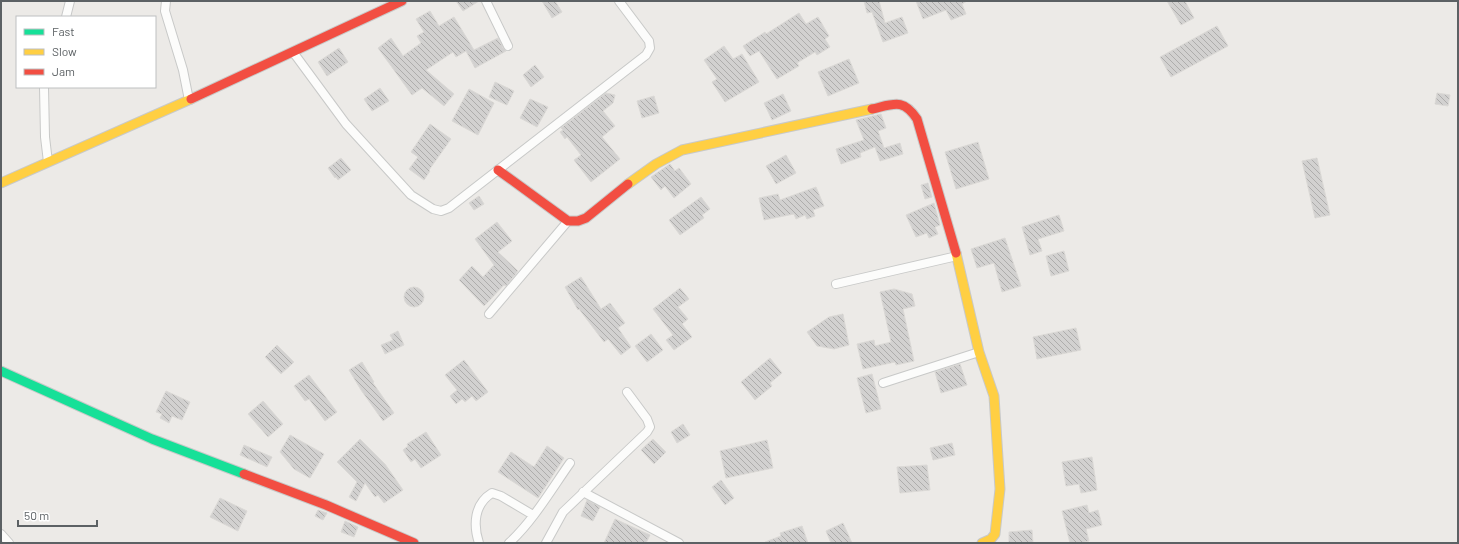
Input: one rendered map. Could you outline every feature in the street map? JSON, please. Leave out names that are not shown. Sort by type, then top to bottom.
[{"type":"street","points":[[66,16],[70,1]]},
{"type":"street","points":[[166,1],[165,11],[184,70],[189,100]]},
{"type":"street","points":[[1,183],[189,100],[402,1]]},
{"type":"street","points":[[486,1],[508,46]]},
{"type":"street","points":[[293,52],[346,124],[411,195],[433,209],[441,211],[449,208],[646,55],[650,48],[649,41],[620,1]]},
{"type":"street","points":[[44,88],[45,137],[48,162]]},
{"type":"street","points":[[498,170],[568,221],[578,221],[586,218],[651,166],[682,150],[893,104],[903,104],[912,111],[917,119],[957,256],[979,352],[994,396],[1000,489],[995,534],[991,539],[982,543]]},
{"type":"street","points":[[489,314],[568,221]]},
{"type":"street","points":[[836,284],[957,256]]},
{"type":"street","points":[[883,383],[979,352]]},
{"type":"street","points":[[1,371],[152,438],[326,505],[414,543]]},
{"type":"street","points":[[546,543],[563,512],[647,432],[650,427],[647,419],[627,392]]},
{"type":"street","points":[[509,543],[517,536],[570,463]]},
{"type":"street","points":[[583,492],[679,543]]},
{"type":"street","points":[[479,543],[475,528],[477,509],[484,498],[492,493],[501,496],[533,515]]},
{"type":"street","points":[[1,534],[9,543]]},
{"type":"building","points":[[456,1],[479,1],[463,11]]},
{"type":"building","points":[[542,1],[555,1],[562,12],[552,18]]},
{"type":"building","points":[[864,1],[879,1],[885,23],[902,17],[908,33],[883,42],[872,12],[867,13]]},
{"type":"building","points":[[916,1],[967,1],[962,4],[966,14],[951,20],[946,10],[923,19]]},
{"type":"building","points":[[1167,1],[1185,1],[1194,18],[1181,25]]},
{"type":"building","points":[[430,11],[439,26],[454,17],[474,50],[498,38],[506,51],[475,68],[466,51],[456,57],[453,52],[426,70],[454,94],[444,106],[422,88],[412,95],[378,48],[391,38],[403,56],[421,43],[417,36],[424,32],[416,19]]},
{"type":"building","points":[[799,13],[806,24],[818,17],[829,36],[825,39],[830,47],[817,55],[815,52],[797,63],[799,66],[777,79],[759,51],[750,56],[743,46],[765,32],[766,34]]},
{"type":"building","points":[[1217,26],[1228,46],[1171,77],[1160,57]]},
{"type":"building","points":[[724,46],[733,59],[742,54],[759,82],[725,102],[712,82],[717,79],[704,60]]},
{"type":"building","points":[[339,48],[348,62],[327,76],[318,62]]},
{"type":"building","points":[[849,59],[859,83],[828,96],[818,72]]},
{"type":"building","points":[[535,65],[544,77],[531,87],[523,75]]},
{"type":"building","points":[[495,82],[514,91],[507,105],[489,97]]},
{"type":"building","points":[[380,88],[389,101],[372,111],[364,99]]},
{"type":"building","points":[[469,89],[494,103],[478,135],[452,121]]},
{"type":"building","points":[[606,93],[615,95],[613,103],[603,111],[615,126],[602,137],[620,159],[591,182],[574,160],[581,155],[567,137],[565,139],[560,132],[563,130],[561,128]]},
{"type":"building","points":[[1437,93],[1450,95],[1448,106],[1435,104]]},
{"type":"building","points":[[783,94],[791,111],[772,120],[764,103]]},
{"type":"building","points":[[654,96],[659,113],[642,118],[637,101]]},
{"type":"building","points":[[530,99],[548,107],[537,127],[520,118]]},
{"type":"building","points":[[881,114],[886,128],[878,131],[884,148],[900,143],[903,154],[880,161],[875,147],[860,153],[861,157],[841,164],[836,149],[864,140],[856,120]]},
{"type":"building","points":[[430,124],[451,139],[429,170],[430,171],[424,180],[409,169],[418,157],[411,152]]},
{"type":"building","points":[[978,142],[989,179],[956,189],[945,152]]},
{"type":"building","points":[[786,155],[796,173],[776,184],[766,166]]},
{"type":"building","points":[[341,158],[351,170],[338,180],[328,168]]},
{"type":"building","points":[[1317,158],[1330,215],[1315,218],[1302,161]]},
{"type":"building","points":[[670,164],[675,171],[679,168],[691,184],[674,198],[665,186],[661,190],[651,177]]},
{"type":"building","points":[[928,183],[932,197],[925,199],[921,185]]},
{"type":"building","points":[[816,187],[824,206],[813,210],[815,216],[807,219],[805,215],[796,219],[794,214],[764,220],[759,198],[778,194],[780,200]]},
{"type":"building","points":[[479,196],[484,204],[474,210],[469,203]]},
{"type":"building","points":[[701,197],[710,209],[702,215],[704,218],[680,235],[669,220]]},
{"type":"building","points":[[934,203],[940,225],[935,227],[938,234],[929,238],[927,233],[916,237],[906,215]]},
{"type":"building","points":[[1059,215],[1064,231],[1038,239],[1042,251],[1030,255],[1022,227]]},
{"type":"building","points":[[497,222],[512,241],[498,252],[518,271],[506,286],[504,285],[484,306],[459,280],[472,266],[483,277],[494,265],[475,239]]},
{"type":"building","points":[[1005,238],[1021,286],[1002,292],[994,263],[977,268],[971,249]]},
{"type":"building","points":[[1064,251],[1069,271],[1051,276],[1046,256]]},
{"type":"building","points":[[581,277],[601,309],[610,303],[625,323],[618,328],[631,347],[621,355],[608,339],[604,342],[579,309],[578,310],[565,287]]},
{"type":"building","points":[[414,287],[421,290],[424,297],[421,304],[414,307],[407,304],[404,297],[407,290]]},
{"type":"building","points":[[680,288],[689,299],[678,307],[688,319],[682,324],[692,337],[674,350],[666,340],[673,335],[653,309]]},
{"type":"building","points":[[894,289],[912,294],[915,306],[903,309],[914,361],[896,365],[895,362],[863,369],[857,344],[874,340],[875,346],[891,342],[880,292]]},
{"type":"building","points":[[843,314],[849,345],[834,349],[817,346],[807,332],[829,317]]},
{"type":"building","points":[[1076,328],[1081,350],[1037,359],[1033,337]]},
{"type":"building","points":[[398,331],[404,345],[385,354],[381,345],[393,340],[390,335]]},
{"type":"building","points":[[651,334],[663,350],[647,362],[635,346]]},
{"type":"building","points":[[277,345],[294,362],[281,374],[265,357]]},
{"type":"building","points":[[770,358],[782,373],[770,383],[772,386],[755,400],[741,382]]},
{"type":"building","points":[[464,360],[488,392],[476,401],[472,396],[465,402],[462,399],[456,404],[450,396],[457,390],[445,375]]},
{"type":"building","points":[[362,362],[374,382],[373,383],[394,413],[383,421],[349,370]]},
{"type":"building","points":[[960,364],[967,385],[941,393],[935,372]]},
{"type":"building","points":[[872,374],[881,409],[866,413],[857,378]]},
{"type":"building","points":[[309,375],[337,412],[325,421],[309,399],[305,401],[294,386]]},
{"type":"building","points":[[166,391],[190,402],[182,420],[172,416],[169,423],[160,418],[162,414],[156,412]]},
{"type":"building","points":[[263,401],[283,424],[268,437],[248,414]]},
{"type":"building","points":[[683,424],[690,435],[677,443],[671,432]]},
{"type":"building","points":[[426,432],[441,455],[421,468],[415,459],[411,462],[403,450],[408,446],[407,444]]},
{"type":"building","points":[[290,435],[324,454],[310,478],[294,469],[280,452]]},
{"type":"building","points":[[360,439],[385,464],[403,490],[384,503],[378,495],[375,497],[365,483],[356,501],[349,497],[357,482],[337,462]]},
{"type":"building","points":[[653,439],[666,452],[654,464],[641,450]]},
{"type":"building","points":[[767,440],[773,468],[726,478],[720,451]]},
{"type":"building","points":[[952,443],[955,455],[933,460],[930,448]]},
{"type":"building","points":[[244,445],[272,457],[267,467],[240,455]]},
{"type":"building","points":[[547,446],[564,458],[538,498],[498,472],[511,452],[534,467]]},
{"type":"building","points":[[1092,457],[1097,490],[1081,493],[1079,484],[1066,486],[1062,462]]},
{"type":"building","points":[[927,465],[930,490],[900,493],[897,467]]},
{"type":"building","points":[[721,480],[734,498],[725,505],[712,487]]},
{"type":"building","points":[[220,498],[247,511],[238,531],[210,517]]},
{"type":"building","points":[[587,500],[600,507],[593,521],[581,516]]},
{"type":"building","points":[[1087,505],[1089,513],[1098,510],[1102,525],[1086,529],[1089,541],[1070,543],[1062,511]]},
{"type":"building","points":[[318,510],[327,513],[323,520],[315,516]]},
{"type":"building","points":[[615,519],[650,535],[646,543],[604,543]]},
{"type":"building","points":[[345,521],[358,527],[354,537],[341,532]]},
{"type":"building","points":[[843,523],[852,543],[831,543],[826,531]]},
{"type":"building","points":[[802,526],[808,543],[765,543],[781,536],[780,533]]},
{"type":"building","points":[[1032,530],[1033,543],[1009,543],[1009,532]]},
{"type":"traffic: fast","points":[[1,371],[152,439],[244,474]]},
{"type":"traffic: slow","points":[[1,183],[191,99]]},
{"type":"traffic: slow","points":[[628,184],[656,164],[682,150],[872,109]]},
{"type":"traffic: slow","points":[[956,253],[979,352],[994,396],[1000,489],[995,534],[991,539],[982,543]]},
{"type":"traffic: jam","points":[[191,99],[402,1]]},
{"type":"traffic: jam","points":[[872,109],[898,104],[907,108],[917,119],[956,253]]},
{"type":"traffic: jam","points":[[498,170],[568,221],[578,221],[586,218],[628,184]]},
{"type":"traffic: jam","points":[[244,474],[326,505],[414,543]]}]
